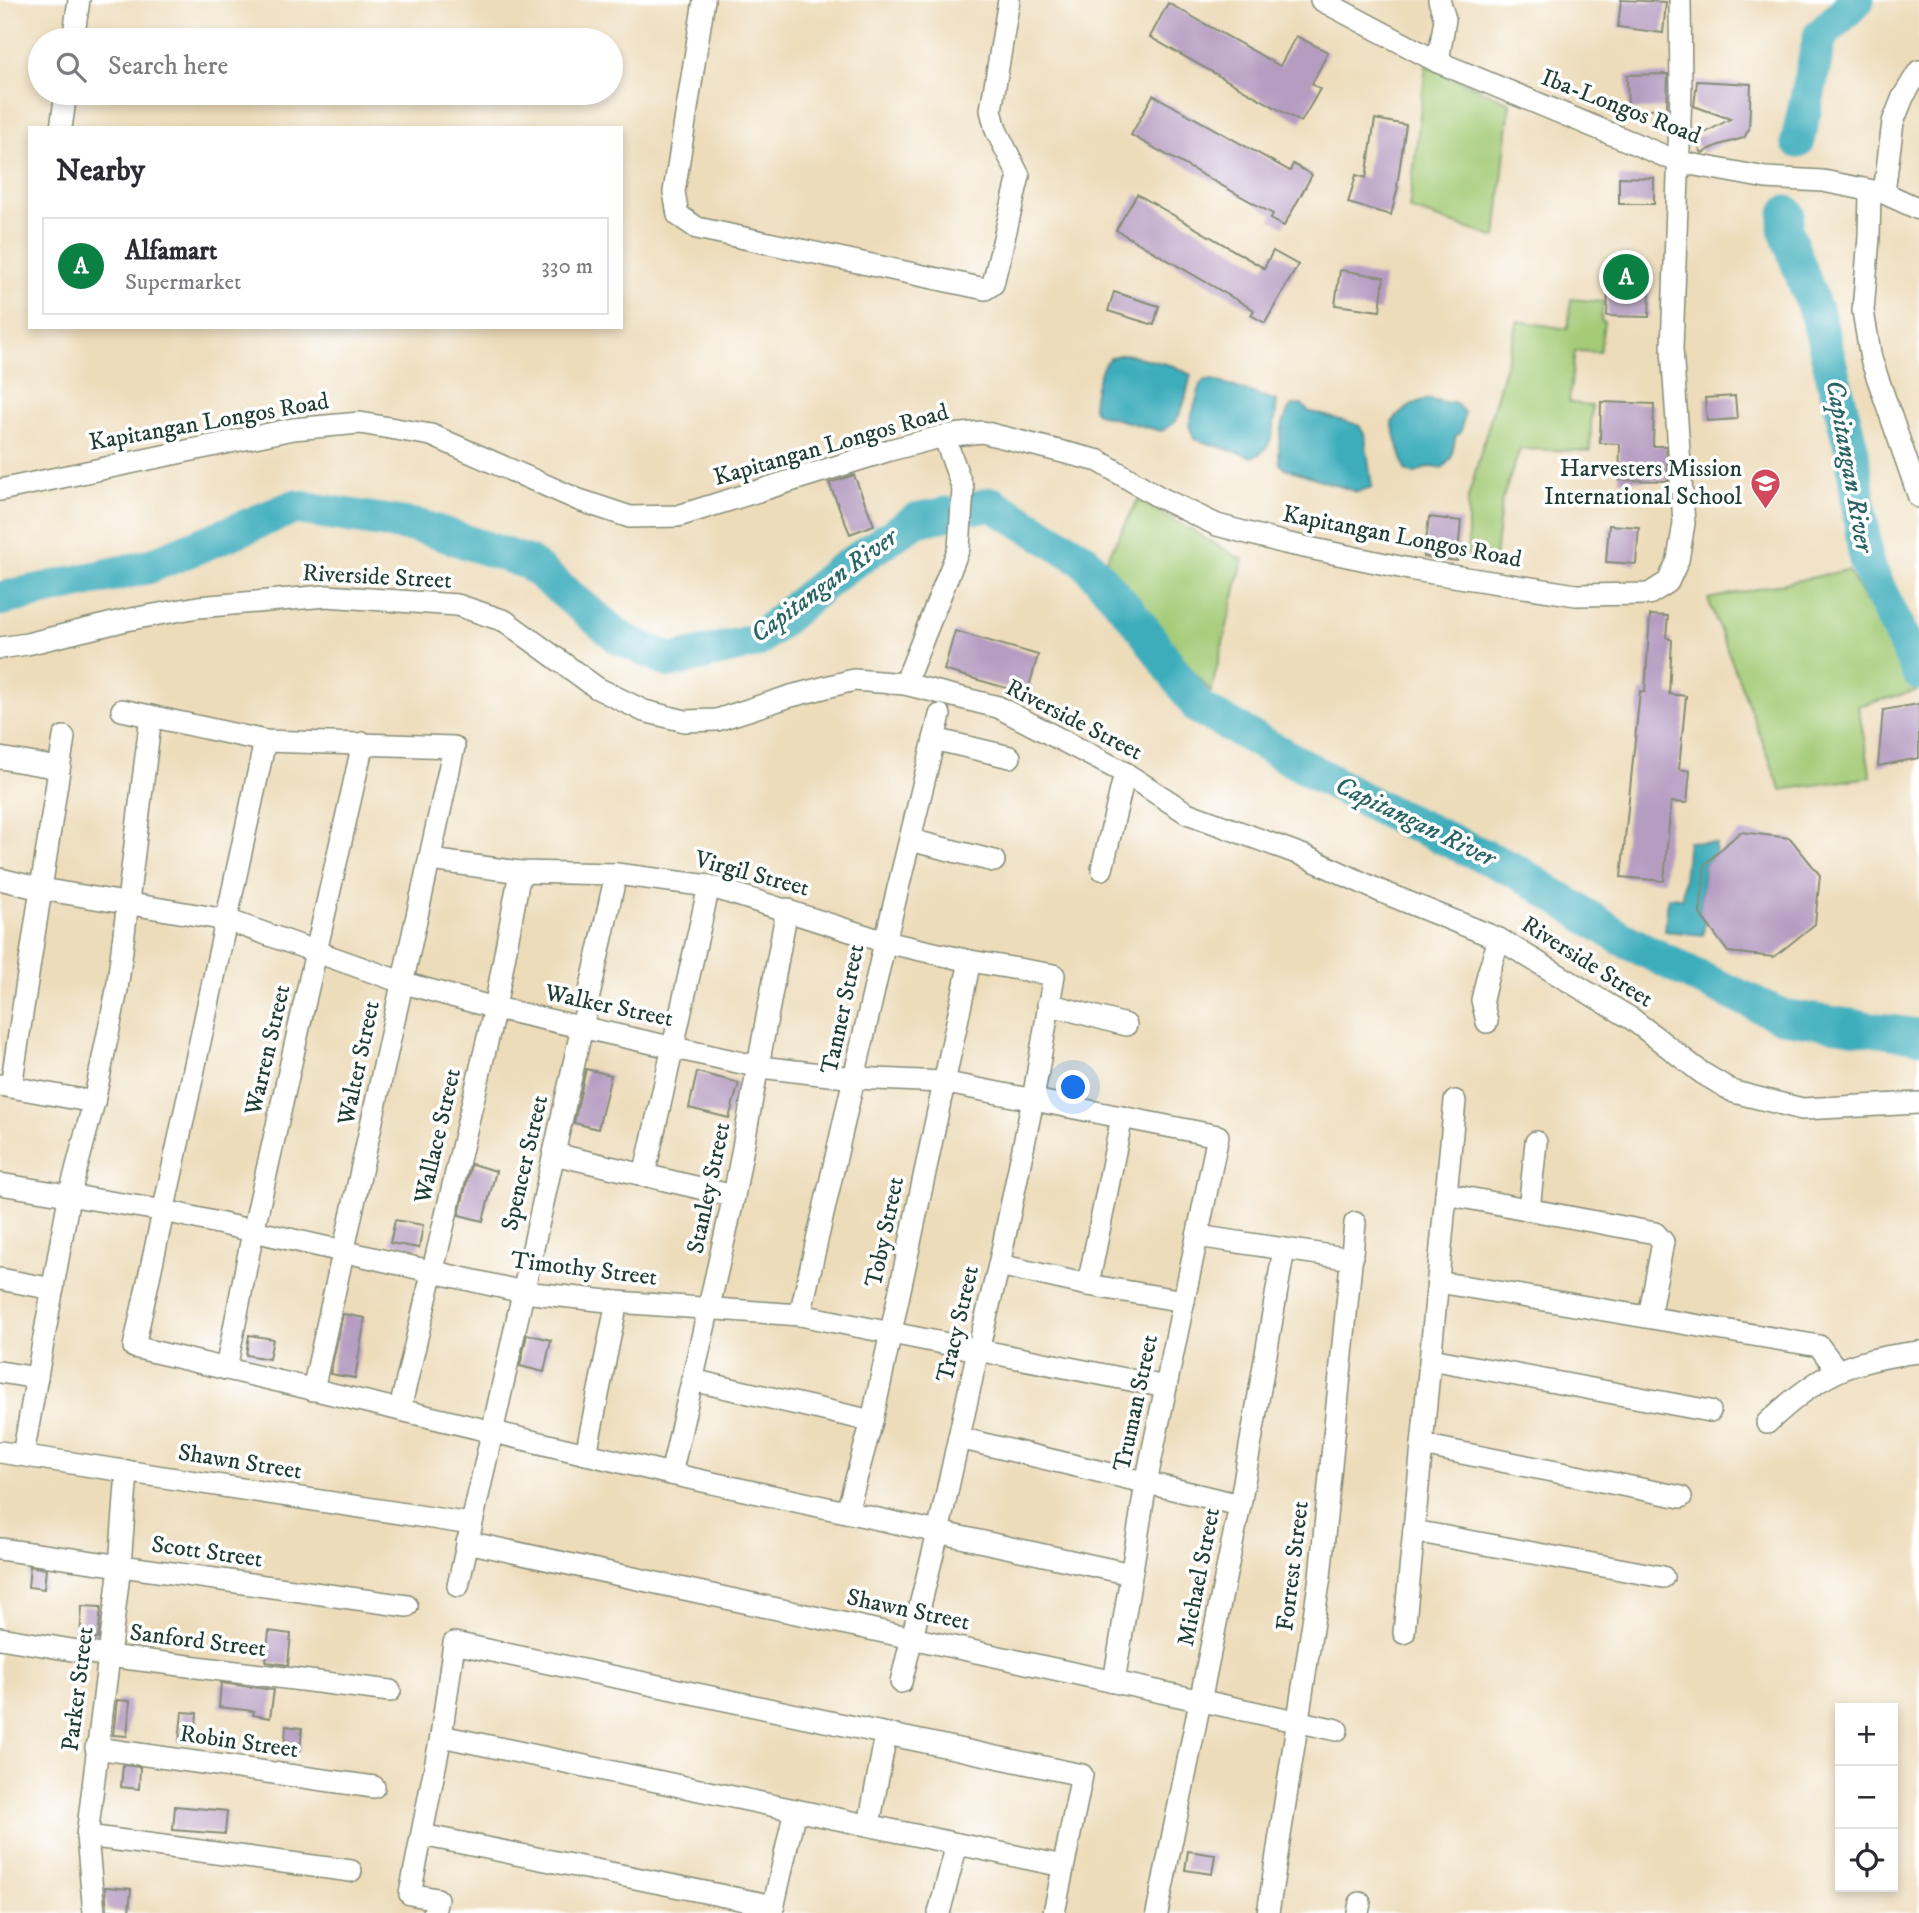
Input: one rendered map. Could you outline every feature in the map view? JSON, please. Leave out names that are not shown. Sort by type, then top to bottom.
[{"type":"street","points":[[75,28],[79,0]]},
{"type":"street","points":[[704,0],[674,192],[678,215],[697,228],[985,289],[993,284],[1019,176],[996,130],[991,110],[1009,0]]},
{"type":"street","name":"Iba-Longos Road","points":[[1321,0],[1437,62],[1679,162],[1766,178],[1823,181],[1877,192],[1919,209]]},
{"type":"street","points":[[1437,62],[1445,19],[1439,0]]},
{"type":"street","name":"Kapitangan Longos Road","points":[[0,490],[293,429],[360,423],[431,435],[579,500],[630,517],[678,516],[890,450],[944,436],[982,432],[1099,461],[1160,497],[1217,525],[1285,543],[1414,570],[1576,595],[1650,594],[1668,582],[1678,560],[1684,523],[1672,349],[1679,162],[1680,0]]},
{"type":"street","points":[[1919,71],[1903,97],[1894,122],[1877,192],[1869,237],[1863,311],[1871,359],[1919,497]]},
{"type":"street","points":[[61,126],[64,105]]},
{"type":"street","points":[[905,684],[959,548],[963,489],[944,436]]},
{"type":"street","name":"Riverside Street","points":[[0,648],[198,607],[326,596],[457,605],[505,621],[597,688],[644,711],[685,721],[717,720],[791,696],[854,680],[905,684],[999,707],[1125,773],[1187,813],[1302,855],[1380,891],[1499,939],[1633,1019],[1702,1073],[1734,1092],[1802,1110],[1919,1103]]},
{"type":"street","points":[[122,710],[265,741],[363,743]]},
{"type":"street","name":"Tanner Street","points":[[800,1315],[940,715]]},
{"type":"street","points":[[23,1455],[69,1197],[94,1102],[117,990],[151,716]]},
{"type":"street","points":[[64,737],[6,1086],[94,1102]]},
{"type":"street","points":[[934,740],[1010,758]]},
{"type":"street","points":[[265,741],[134,1347],[671,1475],[1132,1574]]},
{"type":"street","name":"Walter Street","points":[[313,1390],[454,747],[363,743]]},
{"type":"street","name":"Warren Street","points":[[226,1369],[253,1231],[363,743]]},
{"type":"street","points":[[0,758],[59,768]]},
{"type":"street","points":[[1102,869],[1125,773]]},
{"type":"street","points":[[910,840],[994,861]]},
{"type":"street","name":"Virgil Street","points":[[431,860],[520,872],[616,874],[709,886],[885,942],[970,961],[1054,975]]},
{"type":"street","name":"Wallace Street","points":[[400,1409],[495,1007],[520,872]]},
{"type":"street","name":"Spencer Street","points":[[458,1586],[616,874]]},
{"type":"street","name":"Walker Street","points":[[0,879],[227,920],[404,983],[495,1007],[760,1067],[855,1078],[942,1082],[1218,1136]]},
{"type":"street","points":[[644,1176],[709,886]]},
{"type":"street","name":"Stanley Street","points":[[671,1475],[734,1196],[760,1067],[787,909]]},
{"type":"street","points":[[1487,1022],[1482,1000],[1499,939]]},
{"type":"street","name":"Toby Street","points":[[847,1512],[872,1421],[942,1082],[970,961]]},
{"type":"street","name":"Tracy Street","points":[[901,1682],[999,1265],[1034,1100],[1054,975]]},
{"type":"street","points":[[1048,1004],[1126,1024]]},
{"type":"street","points":[[1404,1633],[1455,1101]]},
{"type":"street","points":[[1088,1285],[1122,1117]]},
{"type":"street","name":"Truman Street","points":[[1114,1682],[1146,1483],[1218,1136]]},
{"type":"street","points":[[1529,1210],[1536,1142]]},
{"type":"street","points":[[554,1154],[734,1196]]},
{"type":"street","name":"Timothy Street","points":[[0,1184],[165,1211],[523,1292],[617,1302],[800,1315],[1166,1387]]},
{"type":"street","points":[[1446,1195],[1655,1233],[1663,1242],[1649,1317]]},
{"type":"street","name":"Forrest Street","points":[[1268,1913],[1320,1577],[1355,1223]]},
{"type":"street","points":[[1197,1236],[1352,1259]]},
{"type":"street","name":"Michael Street","points":[[1157,1913],[1240,1505],[1284,1249]]},
{"type":"street","points":[[999,1265],[1088,1285],[1184,1301]]},
{"type":"street","points":[[0,1279],[53,1289]]},
{"type":"street","points":[[1438,1282],[1819,1346],[1837,1370]]},
{"type":"street","points":[[586,1454],[617,1302]]},
{"type":"street","points":[[1767,1423],[1797,1396],[1837,1370],[1877,1357],[1919,1352]]},
{"type":"street","points":[[1431,1359],[1710,1411]]},
{"type":"street","points":[[0,1372],[37,1378]]},
{"type":"street","points":[[692,1380],[872,1421]]},
{"type":"street","points":[[959,1438],[1240,1505]]},
{"type":"street","points":[[1422,1445],[1681,1497]]},
{"type":"street","name":"Shawn Street","points":[[0,1452],[127,1471],[469,1533],[912,1638],[1337,1730]]},
{"type":"street","name":"Parker Street","points":[[94,1913],[87,1836],[120,1566],[127,1471]]},
{"type":"street","points":[[1414,1531],[1663,1577]]},
{"type":"street","name":"Scott Street","points":[[0,1549],[407,1606]]},
{"type":"street","name":"Sanford Street","points":[[0,1638],[108,1656],[390,1691]]},
{"type":"street","points":[[434,1913],[437,1899],[410,1894],[441,1736],[454,1643],[1082,1775],[1054,1913]]},
{"type":"street","points":[[869,1825],[886,1734]]},
{"type":"street","points":[[441,1736],[1063,1866]]},
{"type":"street","name":"Robin Street","points":[[96,1748],[374,1787]]},
{"type":"street","points":[[422,1835],[773,1910],[795,1810]]},
{"type":"street","points":[[87,1836],[351,1871]]},
{"type":"street","points":[[939,1913],[957,1844]]},
{"type":"green space","points":[[1426,65],[1510,103],[1496,238],[1409,209]]},
{"type":"green space","points":[[1571,299],[1603,302],[1601,321],[1604,322],[1600,352],[1575,351],[1569,402],[1592,406],[1590,451],[1520,449],[1502,500],[1494,565],[1468,563],[1468,498],[1518,321],[1568,329]]},
{"type":"green space","points":[[1138,500],[1243,560],[1211,692],[1103,566]]},
{"type":"green space","points":[[1848,570],[1916,691],[1858,706],[1871,777],[1781,790],[1708,599]]},
{"type":"water","points":[[1126,354],[1174,366],[1191,375],[1182,408],[1175,422],[1169,427],[1161,431],[1098,414],[1093,409],[1097,382],[1105,363],[1113,357]]},
{"type":"water","points":[[1205,380],[1213,380],[1277,401],[1270,442],[1260,454],[1252,457],[1194,439],[1189,425],[1201,384]]},
{"type":"water","points":[[1427,399],[1443,403],[1454,402],[1464,412],[1461,433],[1456,435],[1451,458],[1443,468],[1428,467],[1414,474],[1405,470],[1392,423],[1407,408]]},
{"type":"water","points":[[1293,405],[1302,405],[1308,411],[1359,425],[1365,436],[1372,487],[1357,492],[1280,464],[1281,433],[1285,417]]},
{"type":"water","points":[[1688,841],[1716,844],[1715,855],[1705,864],[1700,914],[1705,921],[1703,935],[1665,931],[1668,897],[1682,898]]},
{"type":"building","points":[[1621,0],[1666,2],[1663,33],[1618,27]]},
{"type":"building","points":[[1168,3],[1280,66],[1296,36],[1328,52],[1312,84],[1320,89],[1301,122],[1150,37]]},
{"type":"building","points":[[1668,74],[1667,108],[1628,110],[1627,75]]},
{"type":"building","points":[[1697,81],[1751,84],[1749,129],[1744,138],[1702,153],[1694,139],[1730,119],[1694,106]]},
{"type":"building","points":[[1153,95],[1290,171],[1293,164],[1312,175],[1284,226],[1270,219],[1273,214],[1131,135]]},
{"type":"building","points":[[1375,119],[1406,125],[1398,187],[1391,215],[1348,203],[1356,175],[1366,178]]},
{"type":"building","points":[[1619,177],[1654,178],[1654,204],[1619,204]]},
{"type":"building","points":[[1137,194],[1264,268],[1273,251],[1298,265],[1265,323],[1251,315],[1254,310],[1116,230]]},
{"type":"building","points":[[1340,270],[1384,277],[1380,311],[1335,305]]},
{"type":"building","points":[[1608,287],[1650,289],[1649,317],[1607,316]]},
{"type":"building","points":[[1114,292],[1159,306],[1154,325],[1108,311]]},
{"type":"building","points":[[1735,396],[1737,419],[1707,421],[1705,398]]},
{"type":"building","points":[[1601,402],[1654,404],[1653,446],[1666,446],[1668,481],[1619,480],[1620,444],[1600,443]]},
{"type":"building","points":[[854,475],[874,525],[850,534],[829,483]]},
{"type":"building","points":[[1429,517],[1461,521],[1457,561],[1424,557]]},
{"type":"building","points":[[1609,525],[1639,527],[1636,564],[1606,562]]},
{"type":"building","points":[[1650,615],[1668,616],[1666,637],[1672,640],[1669,694],[1686,696],[1679,769],[1690,771],[1687,803],[1671,802],[1664,881],[1621,877],[1640,691],[1645,692]]},
{"type":"building","points":[[955,631],[1038,655],[1027,694],[944,670]]},
{"type":"building","points":[[1919,704],[1919,758],[1878,766],[1883,710]]},
{"type":"building","points":[[1740,832],[1790,838],[1820,875],[1815,924],[1774,957],[1728,952],[1700,914],[1705,864]]},
{"type":"building","points":[[586,1069],[611,1075],[598,1129],[574,1123]]},
{"type":"building","points":[[697,1072],[739,1083],[729,1118],[689,1108]]},
{"type":"building","points":[[471,1164],[496,1171],[483,1221],[459,1215]]},
{"type":"building","points":[[395,1220],[423,1225],[419,1248],[390,1243]]},
{"type":"building","points":[[343,1314],[365,1318],[355,1378],[330,1374]]},
{"type":"building","points":[[527,1334],[551,1340],[544,1372],[520,1366]]},
{"type":"building","points":[[249,1335],[273,1339],[269,1359],[246,1355]]},
{"type":"building","points":[[30,1566],[46,1569],[44,1589],[28,1587]]},
{"type":"building","points":[[82,1606],[101,1607],[98,1639],[80,1638]]},
{"type":"building","points":[[269,1631],[291,1634],[288,1665],[266,1662]]},
{"type":"building","points":[[221,1683],[274,1690],[270,1718],[253,1715],[254,1711],[219,1707]]},
{"type":"building","points":[[117,1700],[130,1701],[127,1736],[113,1735]]},
{"type":"building","points":[[182,1712],[197,1713],[195,1743],[179,1742]]},
{"type":"building","points":[[286,1726],[302,1728],[300,1752],[284,1751]]},
{"type":"building","points":[[123,1765],[140,1767],[139,1789],[121,1787]]},
{"type":"building","points":[[175,1806],[227,1811],[225,1834],[173,1830]]},
{"type":"building","points":[[1188,1851],[1215,1855],[1212,1874],[1185,1870]]},
{"type":"building","points":[[105,1887],[131,1889],[129,1912],[107,1910]]},
{"type":"waterway","name":"Capitangan River","points":[[1798,141],[1820,36],[1857,0]]},
{"type":"waterway","name":"Capitangan River","points":[[1787,213],[1785,228],[1819,321],[1852,451],[1866,562],[1919,673]]},
{"type":"waterway","name":"Capitangan River","points":[[979,507],[992,504],[1083,559],[1138,622],[1199,708],[1377,807],[1516,871],[1621,938],[1782,1016],[1919,1036]]},
{"type":"waterway","name":"Capitangan River","points":[[0,599],[147,567],[294,507],[422,527],[529,563],[620,638],[671,661],[756,641],[838,572],[916,520],[946,514]]},
{"type":"place","name":"Alfamart","points":[[1626,277]]},
{"type":"place","name":"Harvesters Mission International School","points":[[1765,510]]}]
